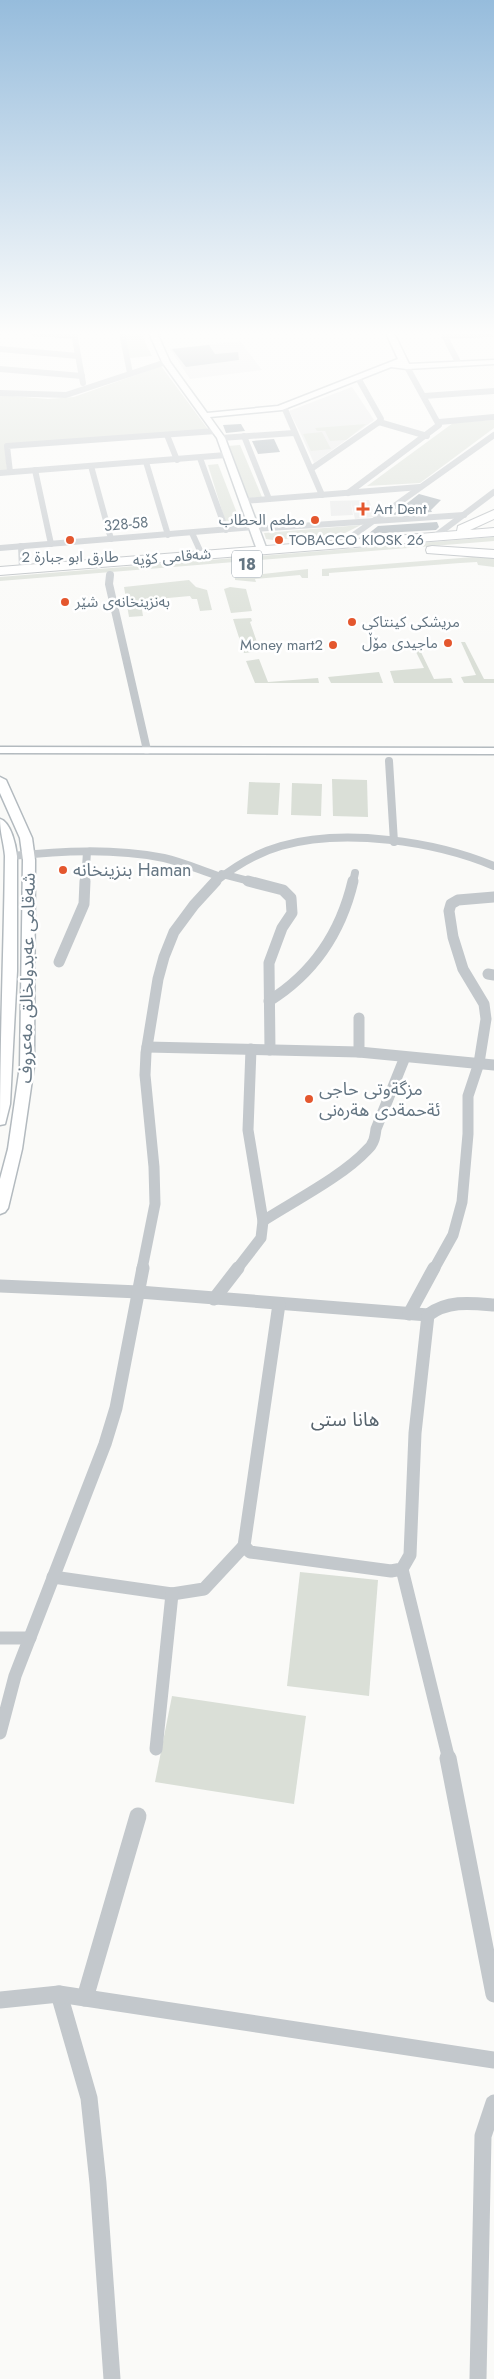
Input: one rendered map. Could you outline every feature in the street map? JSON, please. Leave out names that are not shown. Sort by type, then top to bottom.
[{"type":"highway","points":[[434,541],[494,514]]},
{"type":"highway","name":"شەقامی کۆیە","points":[[0,584],[110,575],[434,541],[494,532]]},
{"type":"highway","points":[[434,541],[494,554]]},
{"type":"highway","name":"شەقامی کۆیە","points":[[0,571],[341,544],[434,541],[494,545]]},
{"type":"street","points":[[10,472],[7,446],[33,444]]},
{"type":"street","points":[[171,444],[177,460]]},
{"type":"street","points":[[222,444],[262,550]]},
{"type":"street","points":[[247,444],[269,499]]},
{"type":"street","points":[[299,444],[322,495]]},
{"type":"street","points":[[310,469],[347,444]]},
{"type":"street","points":[[348,494],[416,444]]},
{"type":"street","points":[[341,544],[482,444]]},
{"type":"street","points":[[0,473],[226,455]]},
{"type":"street","points":[[200,458],[226,530]]},
{"type":"street","points":[[146,462],[168,535]]},
{"type":"street","points":[[91,466],[111,539]]},
{"type":"street","points":[[35,470],[51,544]]},
{"type":"street","points":[[244,501],[422,487]]},
{"type":"street","points":[[434,541],[494,492]]},
{"type":"street","name":"328-58","points":[[0,548],[254,528],[464,515]]},
{"type":"street","points":[[192,533],[202,555]]},
{"type":"street","points":[[21,546],[22,569]]},
{"type":"street","points":[[110,575],[109,584],[147,750]]},
{"type":"street","points":[[1,755],[147,750],[341,756],[389,761],[494,761]]},
{"type":"street","points":[[1,755],[341,756],[494,751]]},
{"type":"street","points":[[389,761],[394,842]]},
{"type":"street","name":"شەقامی عەبدولخالق مەعروف","points":[[0,780],[26,838],[29,854],[27,1066],[15,1149],[0,1208]]},
{"type":"street","name":"شەقامی عەبدولخالق مەعروف","points":[[0,823],[7,849],[3,1104],[0,1120]]},
{"type":"street","points":[[0,1733],[15,1676],[113,1421],[139,1292],[156,1188],[146,1087],[147,1047],[155,998],[169,941],[182,919],[220,875],[265,850],[296,841],[331,837],[394,842],[456,852],[494,866]]},
{"type":"street","points":[[7,849],[29,854],[87,852],[164,858],[220,875],[283,890],[291,898],[292,913],[282,928],[269,963],[270,1050]]},
{"type":"street","points":[[59,962],[84,904],[87,852]]},
{"type":"street","points":[[269,1001],[295,985],[314,966],[338,926],[346,908],[355,873]]},
{"type":"street","points":[[409,1314],[453,1236],[462,1202],[468,1134],[468,1096],[479,1063],[486,1026],[486,1012],[464,969],[453,937],[448,911],[451,904],[458,900],[494,897]]},
{"type":"street","points":[[359,1018],[359,1052]]},
{"type":"street","points":[[147,1047],[359,1052],[494,1065]]},
{"type":"street","points":[[214,1299],[261,1238],[263,1221],[248,1130],[251,1049]]},
{"type":"street","points":[[263,1221],[344,1169],[368,1150],[374,1141],[376,1129],[405,1057]]},
{"type":"street","points":[[0,1286],[139,1292],[428,1315]]},
{"type":"street","points":[[494,1305],[453,1303],[434,1309],[428,1315],[415,1433],[410,1555],[402,1569],[447,1751],[494,1994]]},
{"type":"street","points":[[53,1577],[172,1594],[204,1589],[244,1546],[279,1304]]},
{"type":"street","points":[[244,1546],[250,1552],[391,1571],[402,1569]]},
{"type":"street","points":[[156,1749],[172,1594]]},
{"type":"street","points":[[0,1638],[30,1638]]},
{"type":"street","points":[[85,1998],[138,1816]]},
{"type":"street","points":[[58,1994],[89,2098],[98,2183],[112,2379]]},
{"type":"street","points":[[0,2000],[58,1994],[494,2060]]},
{"type":"street","points":[[478,2379],[483,2136],[494,2102]]},
{"type":"shaded area","points":[[0,444],[46,444],[5,447],[7,471],[0,472]]},
{"type":"shaded area","points":[[305,444],[340,444],[314,463]]},
{"type":"shaded area","points":[[308,444],[328,444],[331,449],[311,451]]},
{"type":"shaded area","points":[[424,444],[472,444],[420,483],[367,486]]},
{"type":"shaded area","points":[[240,445],[262,497],[246,498],[228,446]]},
{"type":"shaded area","points":[[218,464],[242,526],[227,527],[208,465]]},
{"type":"shaded area","points":[[369,500],[375,517],[355,519],[351,502],[353,515],[331,516],[330,501]]},
{"type":"shaded area","points":[[361,525],[343,534],[273,540],[266,539],[264,533]]},
{"type":"shaded area","points":[[494,537],[494,541],[0,581],[0,577]]},
{"type":"shaded area","points":[[473,557],[494,558],[494,567],[478,565],[477,562],[329,573],[329,576],[322,576],[322,569]]},
{"type":"shaded area","points":[[308,569],[308,578],[302,578],[300,575],[255,579],[256,582],[235,580],[235,577]]},
{"type":"shaded area","points":[[189,580],[196,587],[207,590],[212,610],[200,611],[197,599],[192,599],[190,596],[146,600],[146,603],[141,604],[143,616],[129,617],[124,587]]},
{"type":"shaded area","points":[[230,587],[246,589],[252,611],[231,613],[224,589]]},
{"type":"shaded area","points":[[251,618],[252,621],[250,622],[258,645],[262,645],[264,651],[244,653],[233,619]]},
{"type":"shaded area","points":[[461,642],[465,642],[484,679],[494,679],[494,683],[464,683],[461,677],[476,675]]},
{"type":"shaded area","points":[[413,646],[418,646],[434,679],[451,678],[453,683],[394,683],[390,671],[424,668]]},
{"type":"shaded area","points":[[259,659],[268,682],[318,678],[319,683],[255,683],[246,661]]},
{"type":"shaded area","points":[[379,672],[383,683],[331,683],[328,677]]},
{"type":"shaded area","points":[[332,779],[367,780],[368,817],[333,816]]},
{"type":"shaded area","points":[[249,782],[280,783],[278,815],[247,814]]},
{"type":"shaded area","points":[[292,783],[322,784],[321,816],[291,815]]},
{"type":"shaded area","points":[[300,1572],[378,1580],[369,1696],[287,1686]]},
{"type":"shaded area","points":[[172,1696],[306,1716],[294,1804],[155,1782]]},
{"type":"building","points":[[253,444],[276,444],[280,452],[258,454]]},
{"type":"building","points":[[419,494],[441,500],[431,510],[432,512],[392,515]]},
{"type":"building","points":[[437,522],[439,527],[436,530],[368,534],[378,526]]},
{"type":"place","name":"Art Dent","points":[[363,509]]},
{"type":"place","name":"مطعم الحطاب","points":[[315,520]]},
{"type":"place","name":"طارق ابو جبارة 2","points":[[70,540]]},
{"type":"place","name":"TOBACCO KIOSK 26","points":[[279,540]]},
{"type":"place","name":"بەنزینخانەی شێر","points":[[65,602]]},
{"type":"place","name":"مریشکی کینتاکی","points":[[352,622]]},
{"type":"place","name":"ماجیدی مۆڵ","points":[[448,643]]},
{"type":"place","name":"Money mart2","points":[[333,645]]},
{"type":"place","name":"بنزینخانە Haman","points":[[63,870]]},
{"type":"place","name":"مزگةوتی حاجی ئةحمةدی هةرەنی","points":[[309,1099]]},
{"type":"district","name":"هانا ستى","points":[[345,1419]]}]
